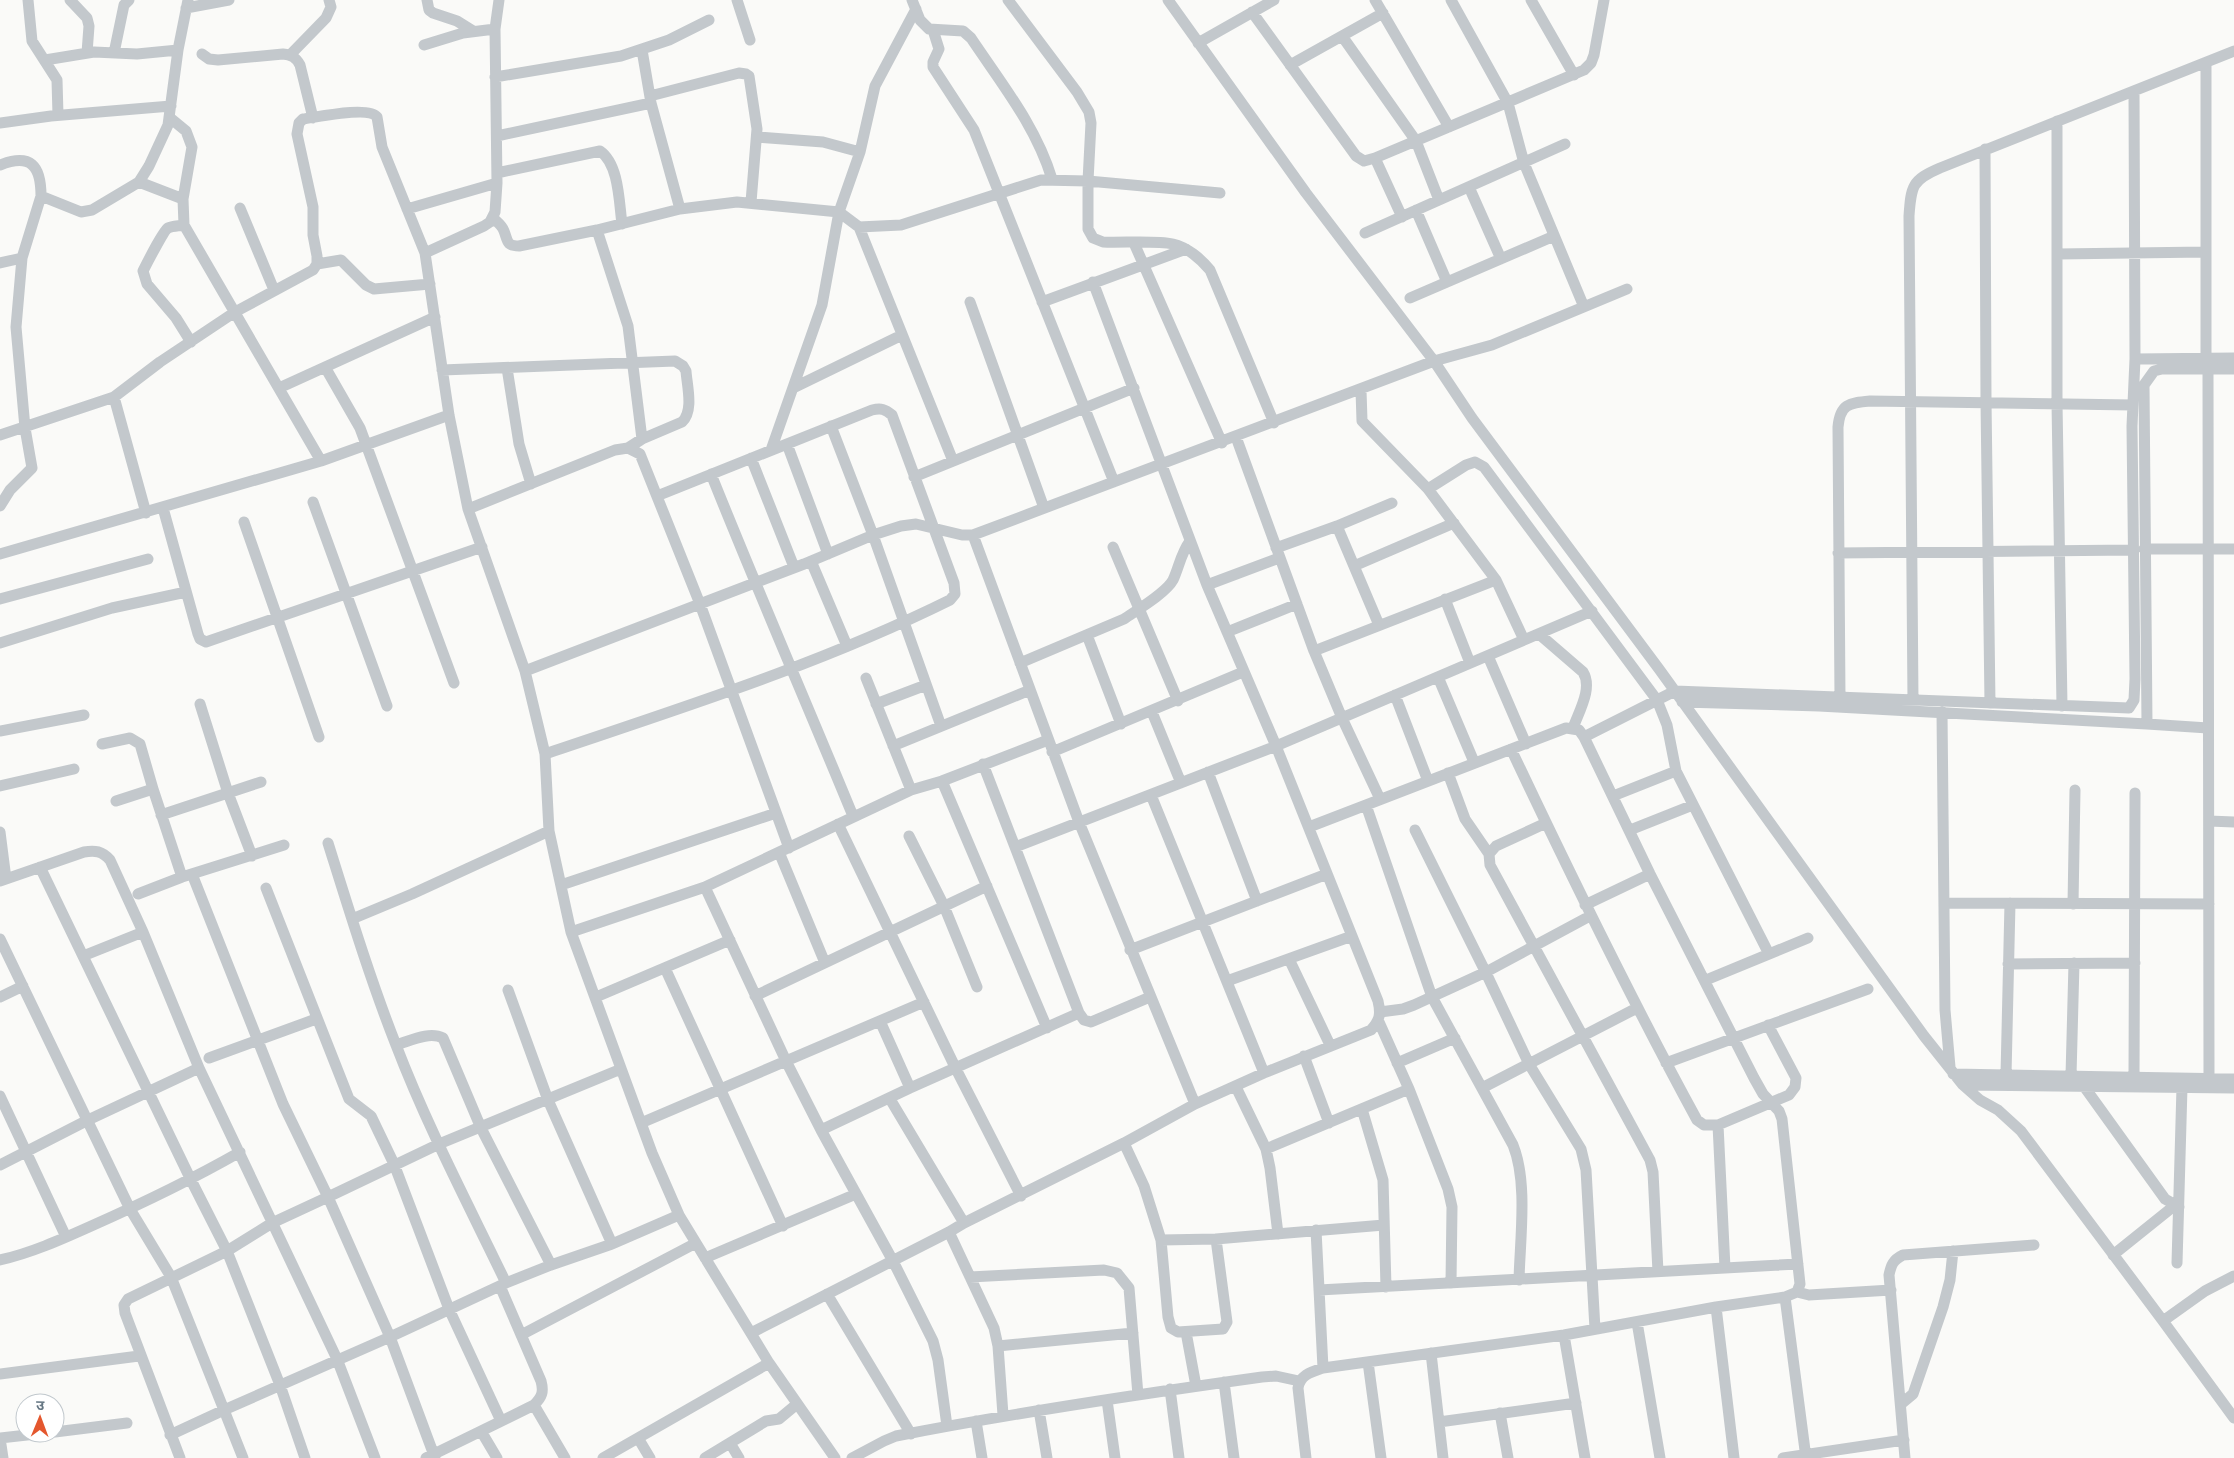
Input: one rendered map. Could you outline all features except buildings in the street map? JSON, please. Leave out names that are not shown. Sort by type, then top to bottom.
[{"type":"street","points":[[28,0],[31,36],[57,80],[58,115]]},
{"type":"street","points":[[70,0],[87,18],[89,26],[87,53]]},
{"type":"street","points":[[114,53],[124,5],[129,0]]},
{"type":"street","points":[[40,196],[81,212],[92,210],[139,182],[156,151],[170,112],[178,50],[187,4],[229,0]]},
{"type":"street","points":[[290,55],[326,18],[331,7],[329,0]]},
{"type":"street","points":[[427,0],[429,10],[434,14],[457,21],[473,31]]},
{"type":"street","points":[[425,253],[484,226],[493,218],[497,178],[495,30],[499,0]]},
{"type":"street","points":[[737,0],[750,40]]},
{"type":"street","points":[[1008,0],[1077,92],[1089,112],[1091,123],[1088,229],[1093,238],[1103,242],[1172,244],[1186,250],[1204,262],[1210,270],[1274,423]]},
{"type":"street","points":[[1168,0],[1306,193],[1434,361],[1472,418],[1675,691],[1924,1036],[1963,1085],[1980,1100],[1998,1110],[2020,1131],[2234,1418]]},
{"type":"street","points":[[1198,43],[1274,0]]},
{"type":"street","points":[[1375,0],[1450,127]]},
{"type":"street","points":[[1451,0],[1508,103],[1524,163],[1584,307]]},
{"type":"street","points":[[1531,0],[1574,75]]},
{"type":"street","points":[[1252,12],[1356,156],[1364,161],[1584,70],[1591,63],[1594,56],[1604,0]]},
{"type":"street","points":[[914,5],[924,26],[934,30],[963,31],[971,38],[1033,133],[1046,159],[1052,179]]},
{"type":"street","points":[[770,450],[822,305],[839,212],[860,152],[875,86],[914,5]]},
{"type":"street","points":[[1290,65],[1383,14]]},
{"type":"street","points":[[495,77],[621,56],[668,40],[709,20]]},
{"type":"street","points":[[424,45],[473,31],[495,30]]},
{"type":"street","points":[[934,30],[939,49],[932,66],[970,122],[1114,482]]},
{"type":"street","points":[[1342,36],[1416,141],[1439,200]]},
{"type":"street","points":[[45,60],[87,53],[178,50]]},
{"type":"street","points":[[642,50],[650,100],[680,209]]},
{"type":"street","points":[[1913,700],[1909,216],[1912,187],[1924,175],[2057,120],[2234,51]]},
{"type":"street","points":[[202,54],[218,60],[282,54],[290,55],[297,59],[313,118]]},
{"type":"street","points":[[2206,63],[2205,252],[2209,549],[2209,1078]]},
{"type":"street","points":[[497,136],[650,100],[739,73],[746,74],[748,76],[757,130],[751,202]]},
{"type":"street","points":[[2134,91],[2135,359],[2133,405],[2147,724]]},
{"type":"street","points":[[0,435],[114,397],[235,312],[313,270],[317,264],[313,207],[297,134],[299,123],[313,118],[369,111],[375,114],[382,147],[425,253],[449,415],[468,509],[525,671],[545,754],[549,831],[571,932],[641,1124],[679,1215],[769,1363],[836,1458]]},
{"type":"street","points":[[0,123],[58,115],[170,112]]},
{"type":"street","points":[[170,112],[186,131],[192,147],[183,199],[184,225],[320,461]]},
{"type":"street","points":[[2057,120],[2057,403],[2062,706]]},
{"type":"street","points":[[757,137],[823,142],[860,152]]},
{"type":"street","points":[[1365,233],[1564,144]]},
{"type":"street","points":[[1985,150],[1990,703]]},
{"type":"street","points":[[407,209],[497,178],[600,151],[608,157],[613,166],[622,224]]},
{"type":"street","points":[[1375,158],[1402,217]]},
{"type":"street","points":[[0,165],[24,161],[31,163],[37,169],[40,196],[22,258],[16,344],[25,428],[32,468],[10,490],[0,506]]},
{"type":"street","points":[[859,227],[901,225],[999,195],[1032,182],[1052,179],[1220,193]]},
{"type":"street","points":[[139,182],[183,199]]},
{"type":"street","points":[[1469,187],[1501,259]]},
{"type":"street","points":[[493,218],[504,230],[507,243],[511,246],[519,246],[597,230],[680,209],[751,202],[839,212],[859,227],[953,461]]},
{"type":"street","points":[[240,208],[274,290]]},
{"type":"street","points":[[1416,210],[1447,282]]},
{"type":"street","points":[[184,225],[167,228],[162,233],[159,243],[144,271],[148,284],[176,318],[191,342]]},
{"type":"street","points":[[597,230],[628,326],[642,439]]},
{"type":"street","points":[[1410,298],[1554,236]]},
{"type":"street","points":[[1134,243],[1222,443]]},
{"type":"street","points":[[1042,302],[1092,282],[1186,250]]},
{"type":"street","points":[[2058,254],[2205,252]]},
{"type":"street","points":[[0,263],[22,258]]},
{"type":"street","points":[[317,264],[341,260],[366,286],[374,289],[430,284]]},
{"type":"street","points":[[1092,282],[1134,388],[1207,585],[1309,827],[1352,936],[1397,1063],[1448,1189],[1452,1207],[1451,1283]]},
{"type":"street","points":[[525,671],[811,561],[873,535],[901,526],[916,524],[962,535],[973,535],[1222,443],[1434,361],[1492,345],[1627,289]]},
{"type":"street","points":[[970,302],[1044,508]]},
{"type":"street","points":[[279,388],[435,317]]},
{"type":"street","points":[[793,388],[902,335]]},
{"type":"street","points":[[1584,737],[1675,691],[2129,708],[2133,704],[2135,678],[2144,385],[2154,371],[2207,364],[2234,358]]},
{"type":"street","points":[[2135,359],[2207,364],[2234,370]]},
{"type":"street","points":[[442,370],[675,361],[683,366],[686,371],[689,410],[687,417],[682,422],[642,439],[628,448],[615,450],[468,509]]},
{"type":"street","points":[[325,367],[354,415],[367,444],[454,683]]},
{"type":"street","points":[[507,368],[519,444],[531,484]]},
{"type":"street","points":[[914,477],[1134,388]]},
{"type":"street","points":[[1361,390],[1362,421],[1428,489],[1496,580],[1524,640]]},
{"type":"street","points":[[114,397],[146,513]]},
{"type":"street","points":[[1840,697],[1839,416],[1847,405],[1855,402],[1986,401],[2133,405]]},
{"type":"street","points":[[545,754],[732,690],[847,646],[904,623],[950,600],[955,594],[954,583],[932,528],[892,415],[887,410],[880,408],[872,410],[656,496]]},
{"type":"street","points":[[0,554],[320,461],[449,415]]},
{"type":"street","points":[[831,426],[873,535],[941,726]]},
{"type":"street","points":[[1236,437],[1314,651],[1342,718],[1380,799]]},
{"type":"street","points":[[787,444],[828,554]]},
{"type":"street","points":[[628,448],[640,454],[700,604],[776,813],[784,850],[825,963]]},
{"type":"street","points":[[751,458],[794,567]]},
{"type":"street","points":[[1428,489],[1466,465],[1475,462],[1484,466],[1592,611],[1657,700],[1667,725],[1676,771],[1768,954]]},
{"type":"street","points":[[711,474],[754,583],[792,667],[853,816]]},
{"type":"street","points":[[313,502],[387,706]]},
{"type":"street","points":[[1207,585],[1392,503]]},
{"type":"street","points":[[163,508],[198,634],[200,639],[206,642],[482,547]]},
{"type":"street","points":[[244,522],[319,737]]},
{"type":"street","points":[[1354,566],[1454,524]]},
{"type":"street","points":[[1337,526],[1378,625]]},
{"type":"street","points":[[973,535],[1079,822],[1130,950],[1195,1104]]},
{"type":"street","points":[[1020,663],[1124,619],[1138,610],[1172,581],[1184,549],[1190,541]]},
{"type":"street","points":[[1113,547],[1178,701]]},
{"type":"street","points":[[1838,553],[2234,549]]},
{"type":"street","points":[[0,599],[148,559]]},
{"type":"street","points":[[811,561],[847,646]]},
{"type":"street","points":[[1314,651],[1496,580]]},
{"type":"street","points":[[0,643],[112,608],[186,592]]},
{"type":"street","points":[[1445,600],[1470,663]]},
{"type":"street","points":[[1227,632],[1296,604]]},
{"type":"street","points":[[1015,847],[1276,746],[1592,611]]},
{"type":"street","points":[[1539,634],[1583,672],[1587,679],[1587,688],[1573,728]]},
{"type":"street","points":[[1087,635],[1121,724]]},
{"type":"street","points":[[1488,656],[1526,744]]},
{"type":"street","points":[[1052,752],[1152,712],[1244,672]]},
{"type":"street","points":[[1438,677],[1474,762]]},
{"type":"street","points":[[866,678],[911,790]]},
{"type":"street","points":[[876,704],[926,685]]},
{"type":"street","points":[[894,746],[1030,690]]},
{"type":"street","points":[[1395,695],[1428,781]]},
{"type":"street","points":[[1682,702],[1942,712],[2208,728]]},
{"type":"street","points":[[200,704],[228,792],[252,856]]},
{"type":"street","points":[[1152,712],[1181,783]]},
{"type":"street","points":[[1942,712],[1946,1031],[1952,1070]]},
{"type":"street","points":[[0,731],[84,715]]},
{"type":"street","points":[[1309,827],[1566,728],[1578,730],[1584,737],[1650,874],[1763,1094],[1780,1111],[1800,1284],[1798,1292]]},
{"type":"street","points":[[102,744],[130,738],[140,744],[161,815],[283,1104],[328,1197],[390,1337],[432,1457],[534,1405],[542,1397],[543,1390],[503,1285],[396,1045],[352,919],[328,843]]},
{"type":"street","points":[[571,932],[705,887],[911,790],[942,781],[1048,740]]},
{"type":"street","points":[[1511,749],[1584,904],[1637,1008],[1697,1120],[1704,1125],[1718,1125],[1789,1095],[1795,1087],[1796,1078],[1768,1025]]},
{"type":"street","points":[[983,764],[1079,1013],[1084,1020],[1091,1022],[1150,997]]},
{"type":"street","points":[[0,786],[74,769]]},
{"type":"street","points":[[1613,796],[1676,771]]},
{"type":"street","points":[[1208,772],[1258,901]]},
{"type":"street","points":[[1448,773],[1465,820],[1489,854],[1490,865],[1581,1037],[1650,1160],[1653,1172],[1658,1272]]},
{"type":"street","points":[[942,781],[1047,1028]]},
{"type":"street","points":[[161,815],[261,782]]},
{"type":"street","points":[[116,801],[153,789]]},
{"type":"street","points":[[2073,904],[2075,790]]},
{"type":"street","points":[[2134,1077],[2135,792]]},
{"type":"street","points":[[1151,794],[1264,1073]]},
{"type":"street","points":[[1366,805],[1432,997],[1519,1158],[1521,1176],[1519,1280]]},
{"type":"street","points":[[1630,830],[1693,805]]},
{"type":"street","points":[[561,885],[776,813]]},
{"type":"street","points":[[2209,821],[2234,822]]},
{"type":"street","points":[[1489,854],[1496,846],[1546,823]]},
{"type":"street","points":[[838,824],[956,1069],[1021,1196]]},
{"type":"street","points":[[1415,830],[1486,972],[1529,1064],[1581,1149],[1586,1170],[1596,1329]]},
{"type":"street","points":[[352,919],[412,894],[549,831]]},
{"type":"street","points":[[0,832],[3,880],[94,850],[103,853],[110,860],[143,932],[199,1068],[337,1359],[375,1458]]},
{"type":"street","points":[[909,836],[944,906],[977,987]]},
{"type":"street","points":[[138,894],[284,845]]},
{"type":"street","points":[[40,867],[227,1251],[280,1385],[305,1458]]},
{"type":"street","points":[[1130,950],[1327,874]]},
{"type":"street","points":[[1584,904],[1650,874]]},
{"type":"street","points":[[755,996],[986,886]]},
{"type":"street","points":[[705,887],[786,1061],[821,1130],[893,1261],[933,1341],[938,1360],[947,1426]]},
{"type":"street","points":[[266,888],[349,1099],[371,1116],[394,1164],[449,1309],[501,1421]]},
{"type":"street","points":[[1945,903],[2209,904]]},
{"type":"street","points":[[2006,1075],[2010,903]]},
{"type":"street","points":[[751,1333],[1124,1143],[1195,1104],[1330,1045],[1371,1030],[1380,1017],[1403,1010],[1486,972],[1590,916]]},
{"type":"street","points":[[82,956],[143,932]]},
{"type":"street","points":[[1227,981],[1352,936]]},
{"type":"street","points":[[1706,980],[1808,938]]},
{"type":"street","points":[[0,939],[130,1208],[171,1277],[242,1458]]},
{"type":"street","points":[[596,997],[730,940]]},
{"type":"street","points":[[1289,959],[1330,1045]]},
{"type":"street","points":[[2071,1076],[2074,963]]},
{"type":"street","points":[[2008,964],[2135,963]]},
{"type":"street","points":[[665,968],[783,1226]]},
{"type":"street","points":[[0,997],[23,986]]},
{"type":"street","points":[[1666,1063],[1868,989]]},
{"type":"street","points":[[508,990],[548,1100],[612,1244]]},
{"type":"street","points":[[641,1124],[924,1002]]},
{"type":"street","points":[[1482,1088],[1637,1008]]},
{"type":"street","points":[[821,1130],[1079,1013]]},
{"type":"street","points":[[208,1058],[316,1019]]},
{"type":"street","points":[[880,1021],[910,1088]]},
{"type":"street","points":[[396,1045],[426,1036],[436,1035],[443,1038],[481,1128],[550,1265]]},
{"type":"street","points":[[1397,1063],[1455,1038]]},
{"type":"street","points":[[1304,1056],[1329,1123]]},
{"type":"street","points":[[0,1165],[88,1120],[199,1068]]},
{"type":"street","points":[[180,1458],[139,1356],[125,1314],[124,1305],[128,1299],[227,1251],[272,1222],[394,1164],[621,1069]]},
{"type":"street","points":[[1952,1070],[2006,1075],[2234,1079]]},
{"type":"street","points":[[1963,1085],[2234,1088]]},
{"type":"street","points":[[2083,1085],[2159,1191],[2176,1206]]},
{"type":"street","points":[[1236,1087],[1266,1149],[1278,1234]]},
{"type":"street","points":[[2177,1263],[2176,1206],[2182,1087]]},
{"type":"street","points":[[1266,1149],[1409,1089]]},
{"type":"street","points":[[0,1096],[25,1153],[66,1237]]},
{"type":"street","points":[[890,1099],[964,1223]]},
{"type":"street","points":[[1362,1109],[1383,1180],[1386,1287]]},
{"type":"street","points":[[1718,1125],[1725,1268]]},
{"type":"street","points":[[1124,1143],[1144,1186],[1161,1240],[1168,1317],[1171,1328],[1178,1332],[1223,1329],[1226,1322],[1216,1239]]},
{"type":"street","points":[[0,1260],[31,1252],[66,1237],[191,1180],[240,1152]]},
{"type":"street","points":[[706,1258],[856,1194]]},
{"type":"street","points":[[2113,1255],[2176,1206]]},
{"type":"street","points":[[170,1435],[503,1285],[550,1265],[612,1244],[679,1215]]},
{"type":"street","points":[[1161,1240],[1216,1239],[1384,1225]]},
{"type":"street","points":[[1316,1230],[1322,1368]]},
{"type":"street","points":[[950,1232],[994,1328],[998,1346],[1004,1415]]},
{"type":"street","points":[[521,1335],[696,1243]]},
{"type":"street","points":[[1905,1458],[1891,1290],[1891,1266],[1902,1255],[2034,1245]]},
{"type":"street","points":[[1901,1404],[1913,1394],[1943,1307],[1950,1280],[1953,1251]]},
{"type":"street","points":[[1319,1290],[1798,1264]]},
{"type":"street","points":[[970,1277],[1104,1270],[1118,1273],[1129,1288],[1138,1395]]},
{"type":"street","points":[[2163,1321],[2205,1291],[2234,1277]]},
{"type":"street","points":[[1306,1458],[1298,1388],[1299,1381],[1304,1376],[1322,1368],[1564,1335],[1716,1307],[1785,1297],[1798,1292],[1809,1296],[1891,1290]]},
{"type":"street","points":[[827,1294],[910,1434]]},
{"type":"street","points":[[1785,1297],[1806,1456]]},
{"type":"street","points":[[1716,1307],[1734,1458]]},
{"type":"street","points":[[1638,1322],[1660,1458]]},
{"type":"street","points":[[1186,1332],[1196,1386]]},
{"type":"street","points":[[998,1346],[1133,1333]]},
{"type":"street","points":[[1564,1335],[1586,1458]]},
{"type":"street","points":[[1431,1354],[1442,1458]]},
{"type":"street","points":[[0,1374],[139,1356]]},
{"type":"street","points":[[1368,1362],[1380,1458]]},
{"type":"street","points":[[602,1458],[769,1363]]},
{"type":"street","points":[[852,1458],[884,1441],[1004,1415],[1138,1395],[1170,1388],[1276,1376],[1299,1381]]},
{"type":"street","points":[[1224,1382],[1234,1458]]},
{"type":"street","points":[[1170,1388],[1179,1458]]},
{"type":"street","points":[[1107,1400],[1115,1458]]},
{"type":"street","points":[[1439,1422],[1576,1403]]},
{"type":"street","points":[[705,1458],[766,1421],[779,1419],[797,1404]]},
{"type":"street","points":[[534,1405],[565,1458]]},
{"type":"street","points":[[1039,1410],[1047,1458]]},
{"type":"street","points":[[1500,1413],[1508,1458]]},
{"type":"street","points":[[976,1421],[982,1458]]},
{"type":"street","points":[[65,1431],[127,1423]]},
{"type":"street","points":[[481,1431],[497,1458]]},
{"type":"street","points":[[3,1458],[0,1438],[15,1436]]},
{"type":"street","points":[[638,1438],[650,1458]]},
{"type":"street","points":[[1783,1458],[1904,1440]]},
{"type":"street","points":[[730,1443],[739,1458]]}]
